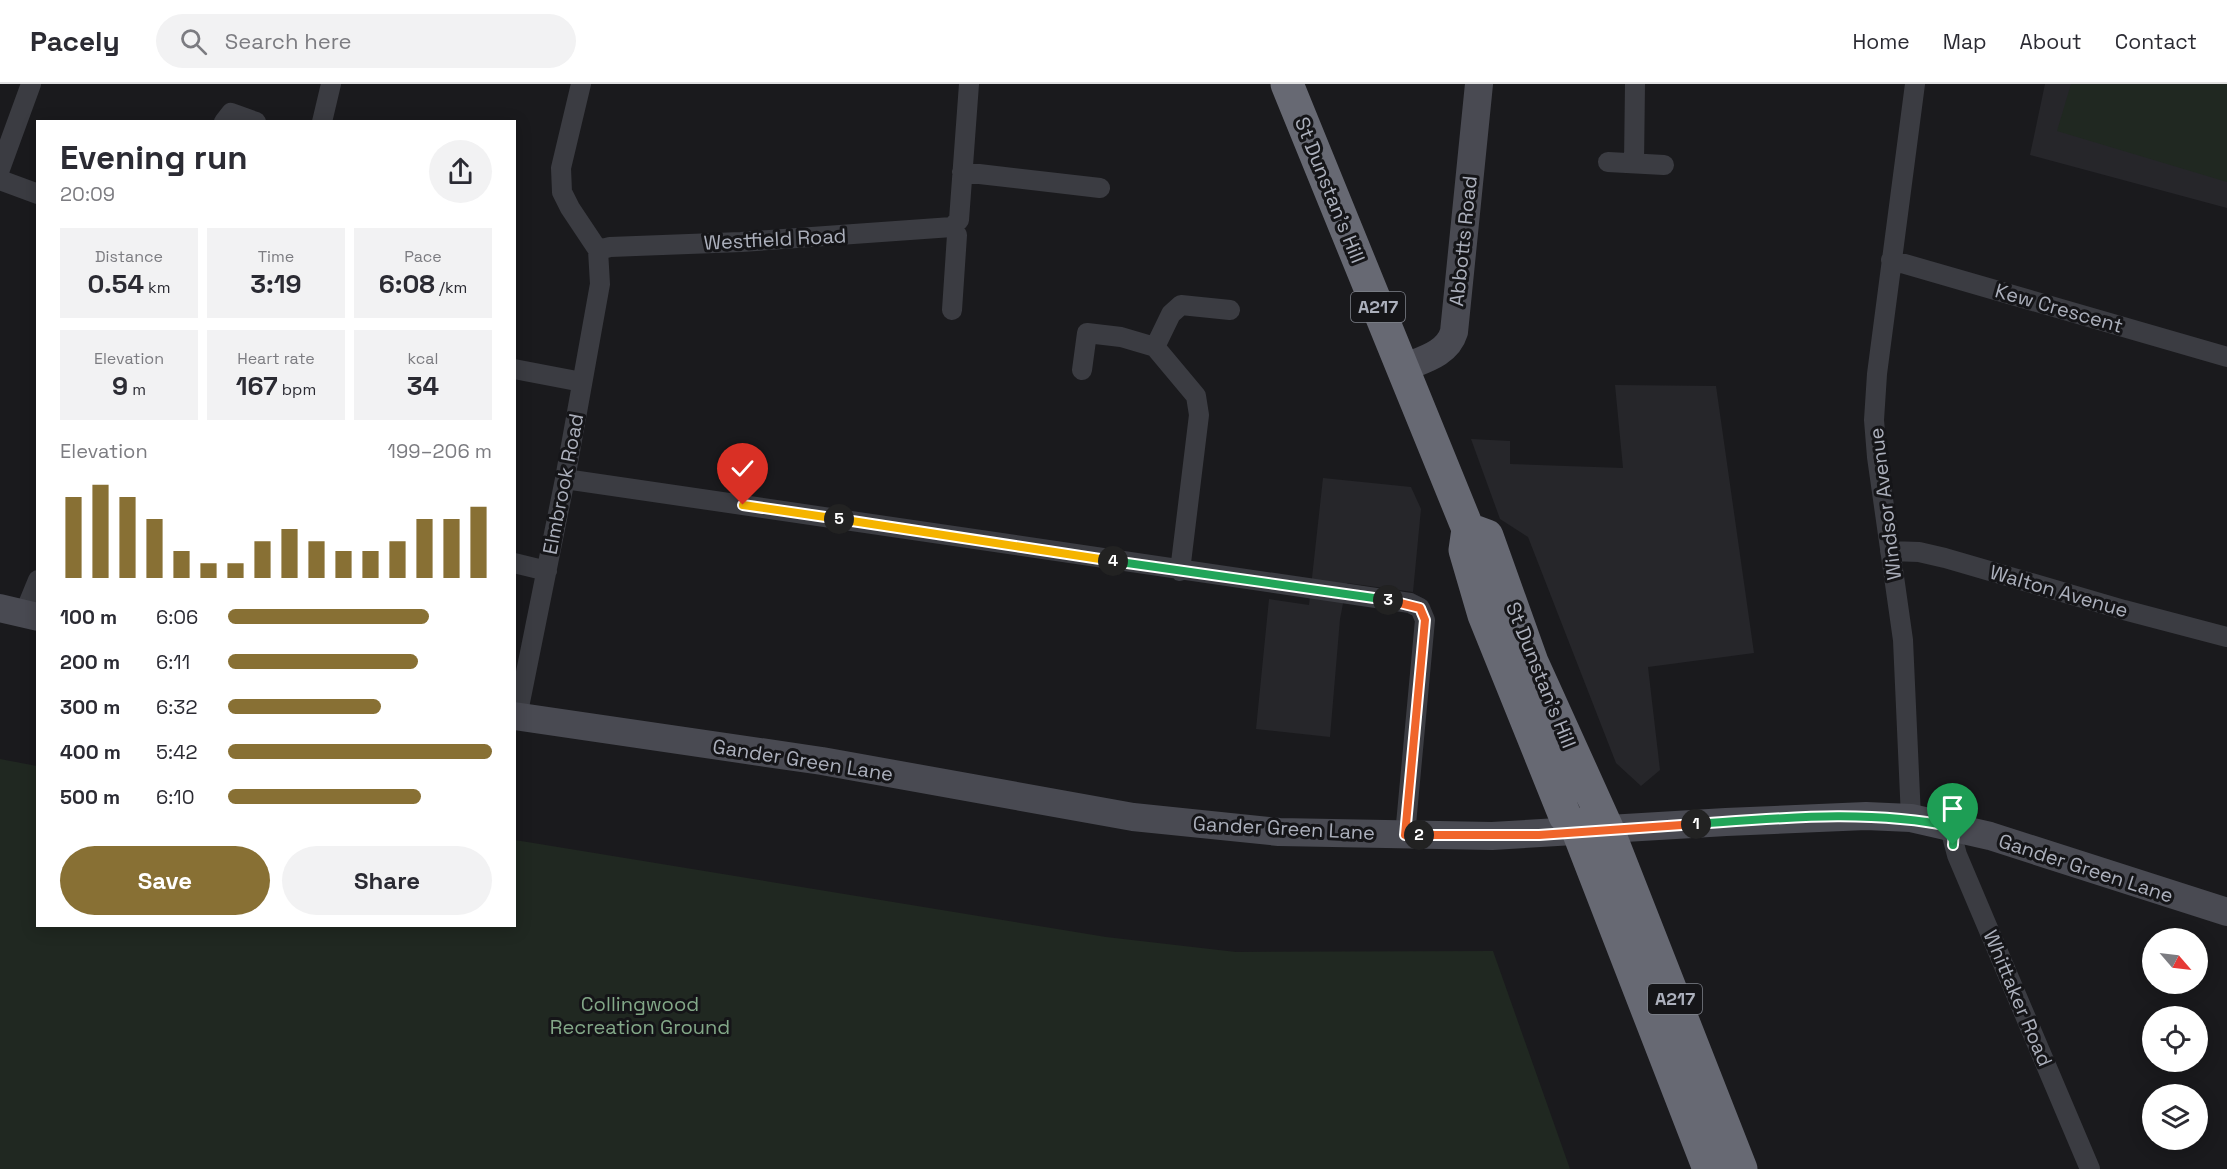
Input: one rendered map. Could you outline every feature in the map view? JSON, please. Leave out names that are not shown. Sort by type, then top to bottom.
[{"type":"highway","name":"St Dunstan's Hill","points":[[1287,84],[1468,529],[1465,550],[1484,615],[1565,816],[1593,831]]},
{"type":"highway","name":"A217","points":[[1593,831],[1710,1169]]},
{"type":"highway","name":"A217","points":[[1593,831],[1742,1169]]},
{"type":"street","points":[[0,169],[31,84]]},
{"type":"street","points":[[322,120],[331,84]]},
{"type":"street","points":[[581,84],[561,168],[562,192],[598,250]]},
{"type":"street","points":[[952,310],[957,235],[952,227],[959,220],[969,84]]},
{"type":"street","name":"Abbotts Road","points":[[1401,369],[1435,355],[1452,339],[1454,332],[1479,84]]},
{"type":"street","points":[[1634,163],[1635,84]]},
{"type":"street","name":"Windsor Avenue","points":[[1911,818],[1904,651],[1874,420],[1877,375],[1915,84]]},
{"type":"street","points":[[226,120],[231,114],[250,120]]},
{"type":"street","points":[[1608,162],[1664,165]]},
{"type":"street","points":[[962,172],[1100,188]]},
{"type":"street","points":[[0,180],[36,193]]},
{"type":"street","name":"Westfield Road","points":[[598,250],[610,247],[741,242],[952,227]]},
{"type":"street","name":"Elmbrook Road","points":[[516,717],[565,479],[600,284],[601,268],[598,250]]},
{"type":"street","name":"Kew Crescent","points":[[1892,260],[2227,357]]},
{"type":"street","points":[[1155,347],[1171,314],[1181,305],[1230,310]]},
{"type":"street","points":[[1082,370],[1087,333],[1121,337],[1155,347],[1186,381],[1196,396],[1198,405],[1180,571]]},
{"type":"street","points":[[516,369],[582,382]]},
{"type":"street","points":[[565,479],[1410,603],[1420,608],[1425,620],[1405,835]]},
{"type":"street","name":"Walton Avenue","points":[[1890,551],[1918,552],[1945,558],[2227,637]]},
{"type":"street","points":[[516,563],[547,571]]},
{"type":"street","points":[[20,613],[36,584]]},
{"type":"street","name":"Gander Green Lane","points":[[516,717],[822,761],[1132,817],[1279,832],[1492,836],[1726,822],[1866,816],[1911,818],[1954,827],[2227,912]]},
{"type":"street","name":"Whittaker Road","points":[[1954,827],[1952,836],[1957,855],[2090,1169]]},
{"type":"shaded area","points":[[2045,84],[2227,84],[2227,208],[2030,155]]},
{"type":"shaded area","points":[[1615,385],[1716,386],[1754,653],[1648,667],[1660,770],[1641,786],[1616,763],[1528,537],[1500,519],[1471,439],[1510,441],[1510,464],[1623,468]]},
{"type":"shaded area","points":[[1323,478],[1411,487],[1421,509],[1413,592],[1347,583],[1340,619],[1330,737],[1256,729],[1269,599],[1309,605]]},
{"type":"green space","points":[[2071,84],[2227,84],[2227,182],[2057,131]]},
{"type":"green space","name":"Collingwood Recreation Ground","points":[[0,759],[36,766],[36,927],[516,927],[516,840],[1106,937],[1236,952],[1493,951],[1570,1169],[0,1169]]},
{"type":"route","points":[[743,505],[1410,603],[1420,608],[1425,620],[1405,835],[1539,835],[1726,822],[1866,816],[1911,818],[1954,827],[1953,845]]}]
